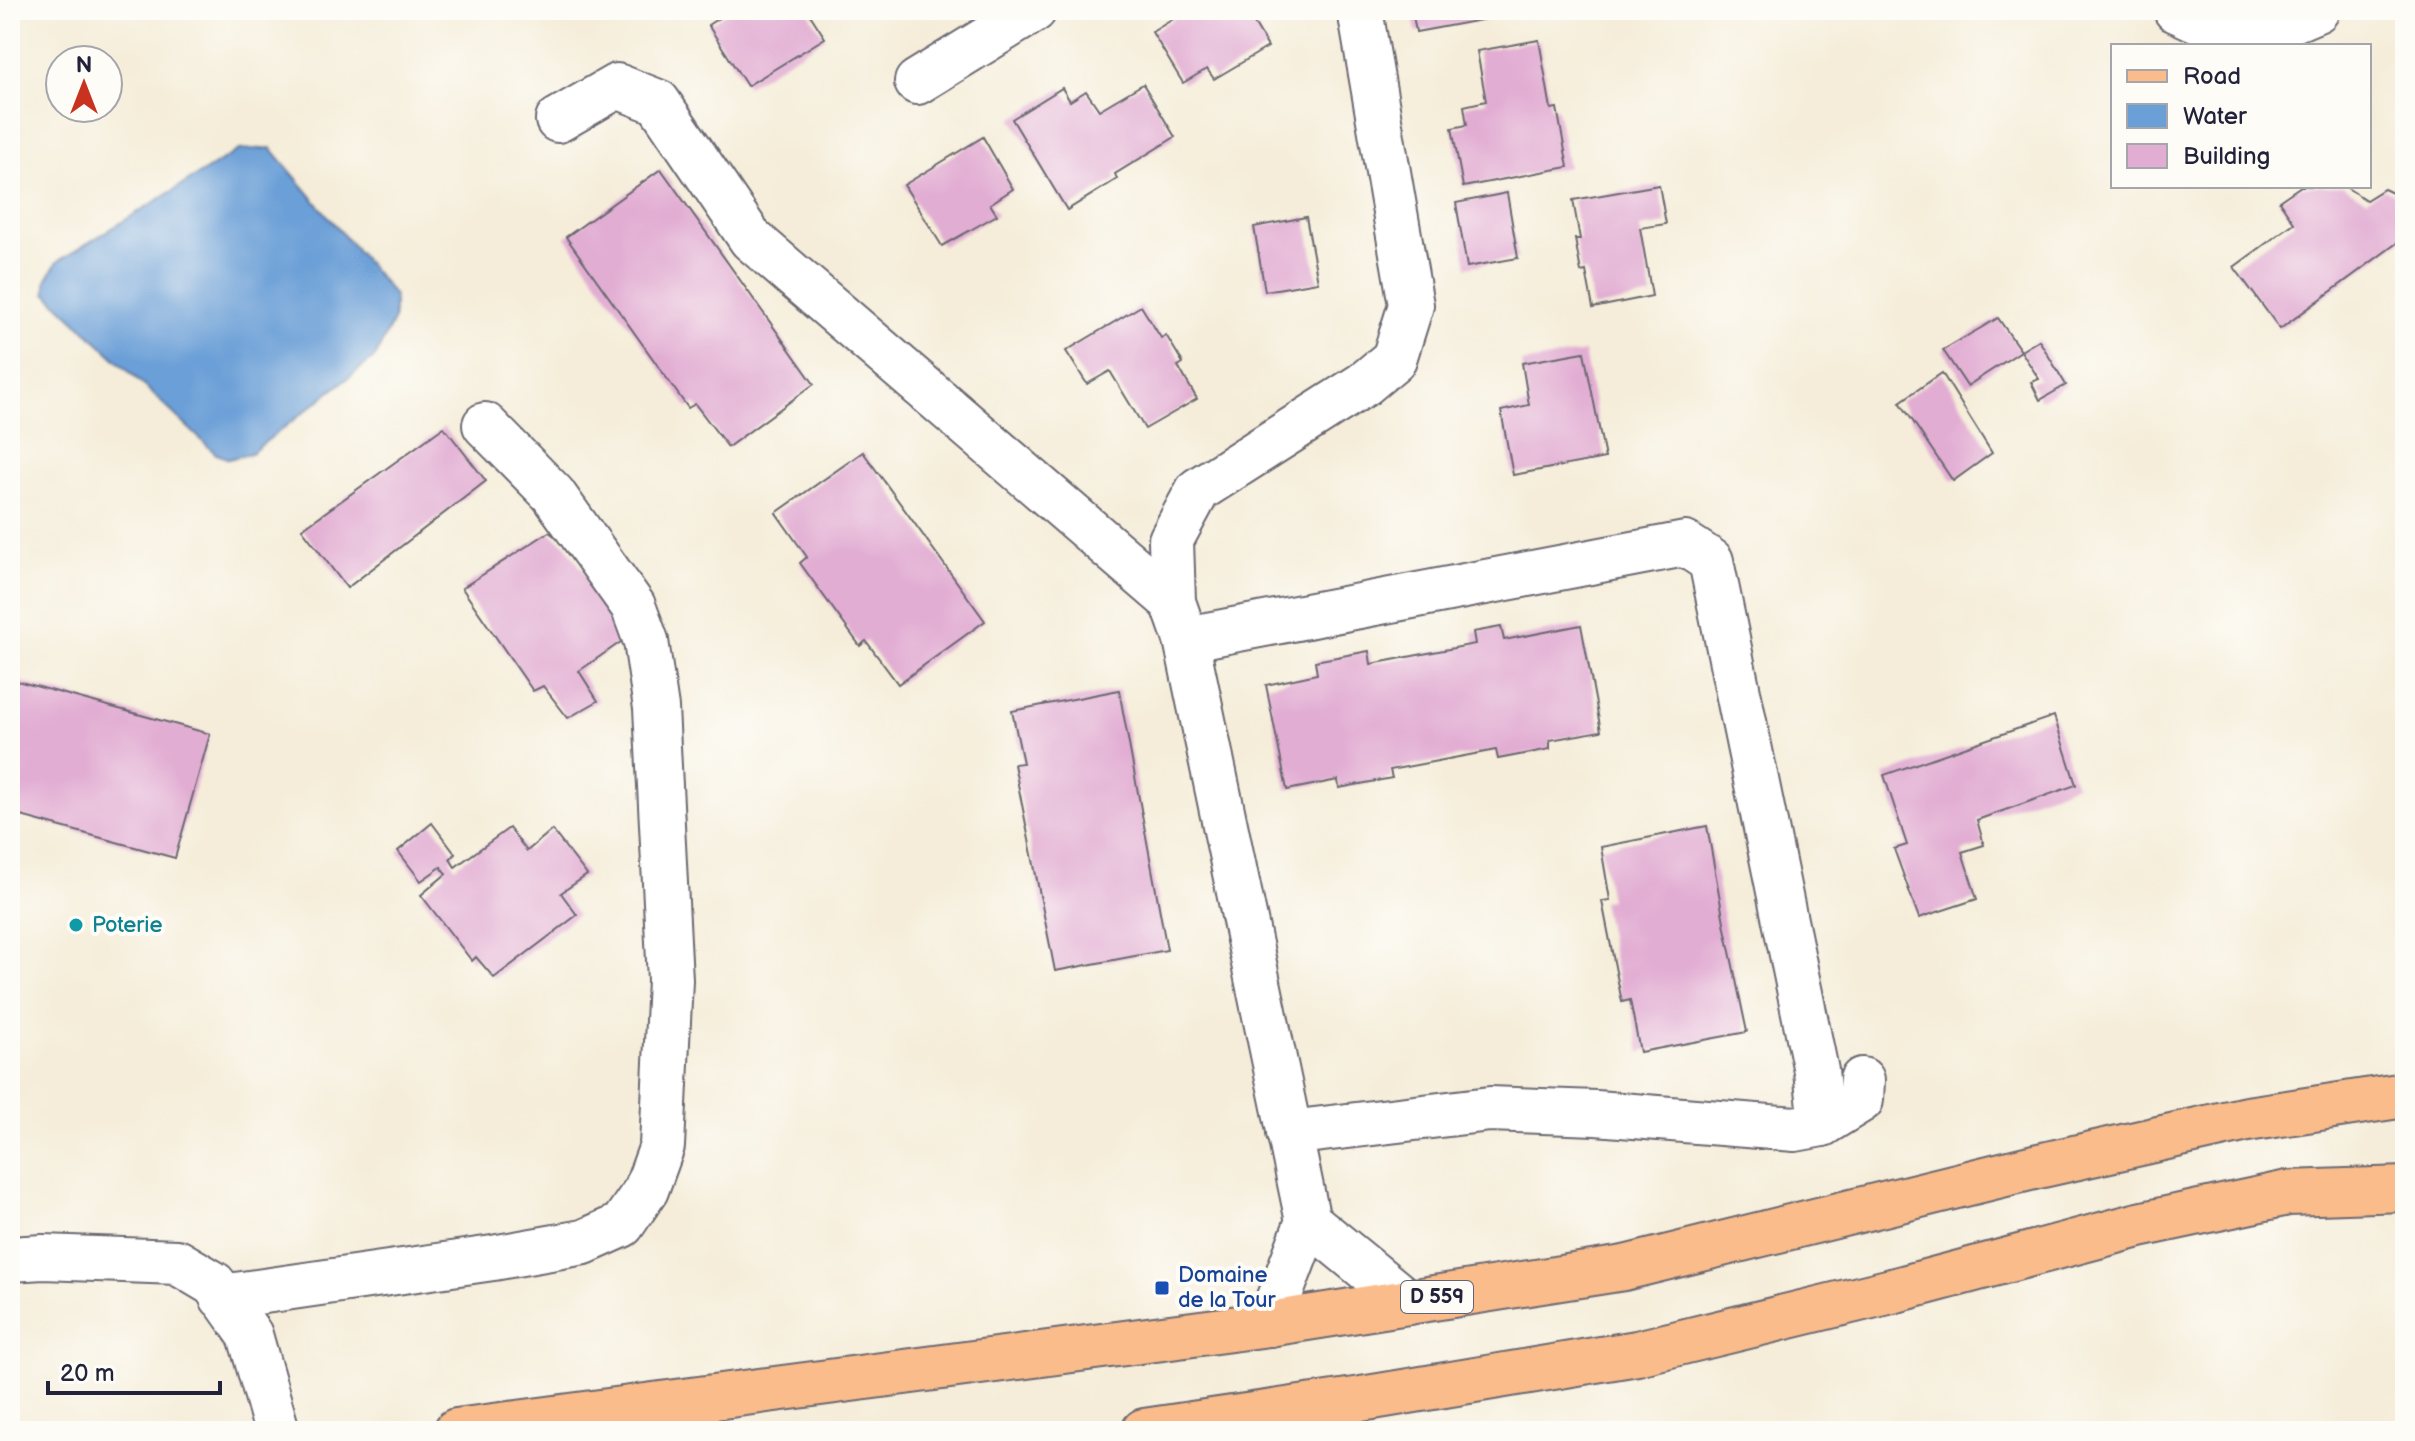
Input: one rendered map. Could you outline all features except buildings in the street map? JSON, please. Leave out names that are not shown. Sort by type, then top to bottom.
[{"type":"main road","name":"D 559","points":[[456,1431],[1269,1324],[1624,1268],[2034,1167],[2247,1119],[2405,1095]]},
{"type":"main road","points":[[1144,1431],[1637,1353],[1892,1291],[2139,1225],[2288,1193],[2405,1189]]},
{"type":"street","points":[[917,82],[1034,10]]},
{"type":"street","points":[[1269,1324],[1308,1221],[1180,620],[1171,540],[1198,490],[1364,384],[1394,359],[1411,305],[1360,10]]},
{"type":"street","points":[[2176,10],[2220,30],[2260,34],[2317,10]]},
{"type":"street","points":[[558,120],[617,86],[658,102],[751,239],[1180,620]]},
{"type":"street","points":[[222,1297],[584,1242],[622,1225],[646,1190],[662,1146],[670,980],[656,708],[646,641],[633,606],[553,494],[485,425]]},
{"type":"street","points":[[1180,620],[1685,544],[1711,561],[1816,1071],[1822,1124]]},
{"type":"street","points":[[1289,1133],[1490,1109],[1596,1113],[1795,1129],[1822,1124],[1861,1100],[1862,1080]]},
{"type":"street","points":[[1308,1221],[1407,1302]]},
{"type":"street","points":[[10,1259],[43,1257],[177,1262],[214,1284],[250,1335],[277,1431]]},
{"type":"water","points":[[271,148],[394,295],[394,319],[375,357],[251,453],[229,459],[216,454],[46,293],[46,281],[57,262],[239,150]]},
{"type":"place","name":"Poterie","points":[[76,925]]},
{"type":"place","name":"Domaine de la Tour","points":[[1162,1288]]}]
